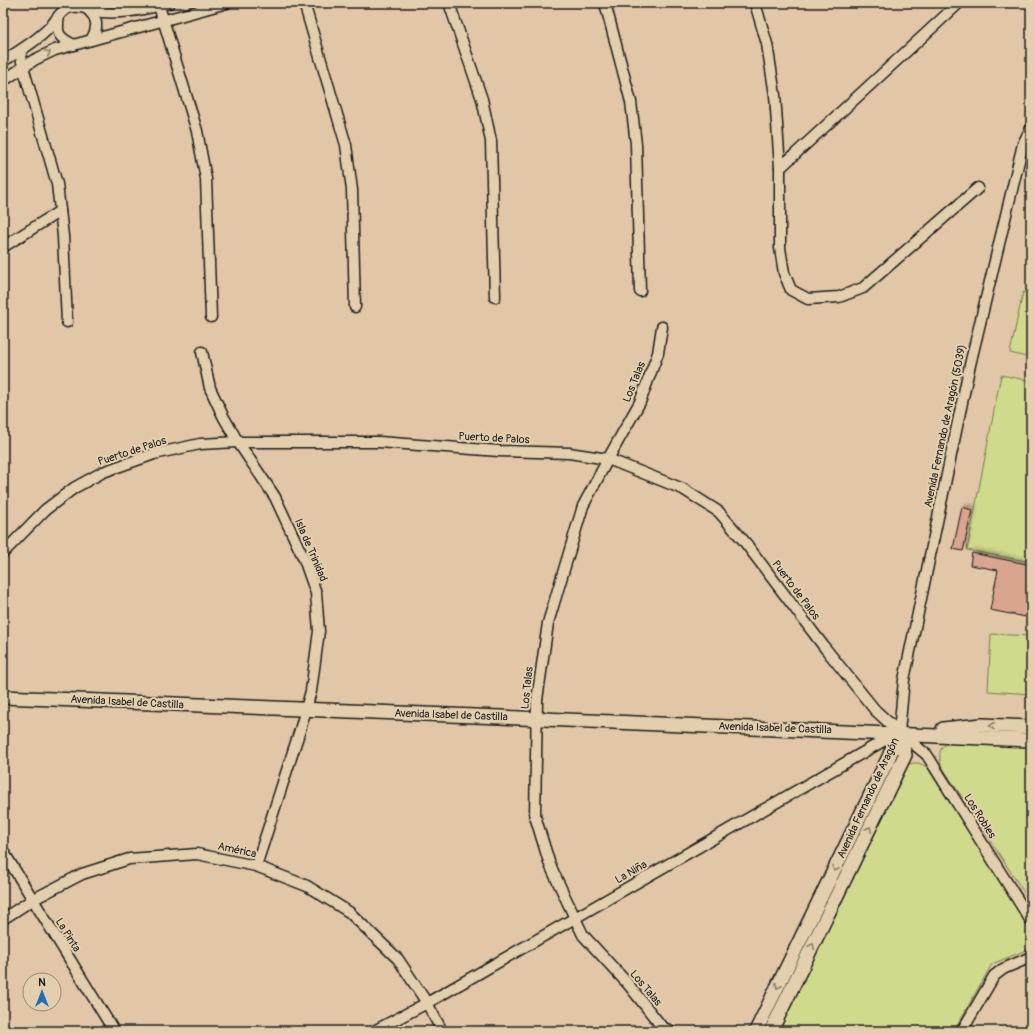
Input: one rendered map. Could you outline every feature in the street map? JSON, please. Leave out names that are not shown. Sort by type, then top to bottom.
[{"type":"street","points":[[59,3],[69,8]]},
{"type":"street","points":[[3,81],[34,60],[55,50],[227,3]]},
{"type":"street","points":[[304,3],[346,145],[352,190],[355,307]]},
{"type":"street","points":[[449,3],[482,99],[491,141],[495,296]]},
{"type":"street","points":[[605,3],[630,102],[636,144],[640,291]]},
{"type":"street","points":[[754,3],[767,44],[775,95],[780,168],[780,248],[784,273],[791,290],[808,299],[839,296],[863,288],[978,188]]},
{"type":"street","points":[[780,168],[959,3]]},
{"type":"street","points":[[3,62],[35,40],[64,10],[69,8],[86,8],[102,12],[130,11],[164,4],[164,20],[197,131],[206,179],[211,317]]},
{"type":"street","points":[[86,8],[95,18],[97,25],[96,33],[91,40]]},
{"type":"street","points":[[58,16],[57,28],[59,35],[65,41],[74,45]]},
{"type":"street","points":[[20,51],[23,67],[57,184],[68,322]]},
{"type":"street","name":"Avenida Fernando de Aragón (5039)","points":[[899,732],[904,680],[969,369],[1023,144],[1031,128]]},
{"type":"street","points":[[3,247],[60,211]]},
{"type":"street","name":"Los Talas","points":[[662,327],[658,353],[640,402],[584,506],[548,623],[537,700],[535,816],[550,865],[583,935],[628,984],[662,1027],[671,1031]]},
{"type":"street","name":"Isla de Trinidad","points":[[202,352],[210,388],[223,416],[238,442],[275,497],[304,559],[316,592],[319,631],[311,691],[256,866]]},
{"type":"street","name":"Puerto de Palos","points":[[3,553],[45,510],[74,488],[103,472],[154,454],[200,444],[238,442],[378,442],[499,451],[569,453],[608,459],[684,490],[719,512],[744,541],[825,648],[875,710],[899,732]]},
{"type":"street","name":"Avenida Isabel de Castilla","points":[[3,696],[305,710],[899,732],[1031,740]]},
{"type":"street","name":"Avenida Isabel de Castilla","points":[[899,732],[982,725],[1031,727]]},
{"type":"street","name":"La Niña","points":[[374,1031],[426,1003],[899,732]]},
{"type":"street","name":"Los Robles","points":[[899,732],[927,755],[1031,921]]},
{"type":"street","name":"Avenida Fernando de Aragón","points":[[756,1031],[885,766],[899,732]]},
{"type":"street","name":"Avenida Fernando de Aragón","points":[[771,1031],[905,755],[899,732]]},
{"type":"street","name":"La Pinta","points":[[3,851],[114,1031]]},
{"type":"street","name":"América","points":[[3,919],[32,900],[82,874],[129,859],[197,854],[256,866],[307,886],[349,912],[398,959],[442,1031]]},
{"type":"street","points":[[962,1031],[994,976],[1003,969],[1031,957]]},
{"type":"green space","points":[[1023,292],[1031,294],[1031,358],[1010,353]]},
{"type":"green space","points":[[1001,375],[1031,381],[1031,562],[967,550]]},
{"type":"green space","points":[[991,634],[1031,636],[1031,694],[988,691]]},
{"type":"green space","points":[[955,741],[1031,745],[1031,903],[941,765],[941,749],[946,744]]},
{"type":"green space","points":[[919,763],[927,767],[1031,929],[1031,945],[1026,950],[992,964],[954,1031],[777,1031],[907,765]]},
{"type":"building","points":[[962,507],[972,510],[963,551],[953,549]]},
{"type":"building","points":[[972,553],[1031,565],[1031,618],[990,610],[998,570],[970,565]]}]
